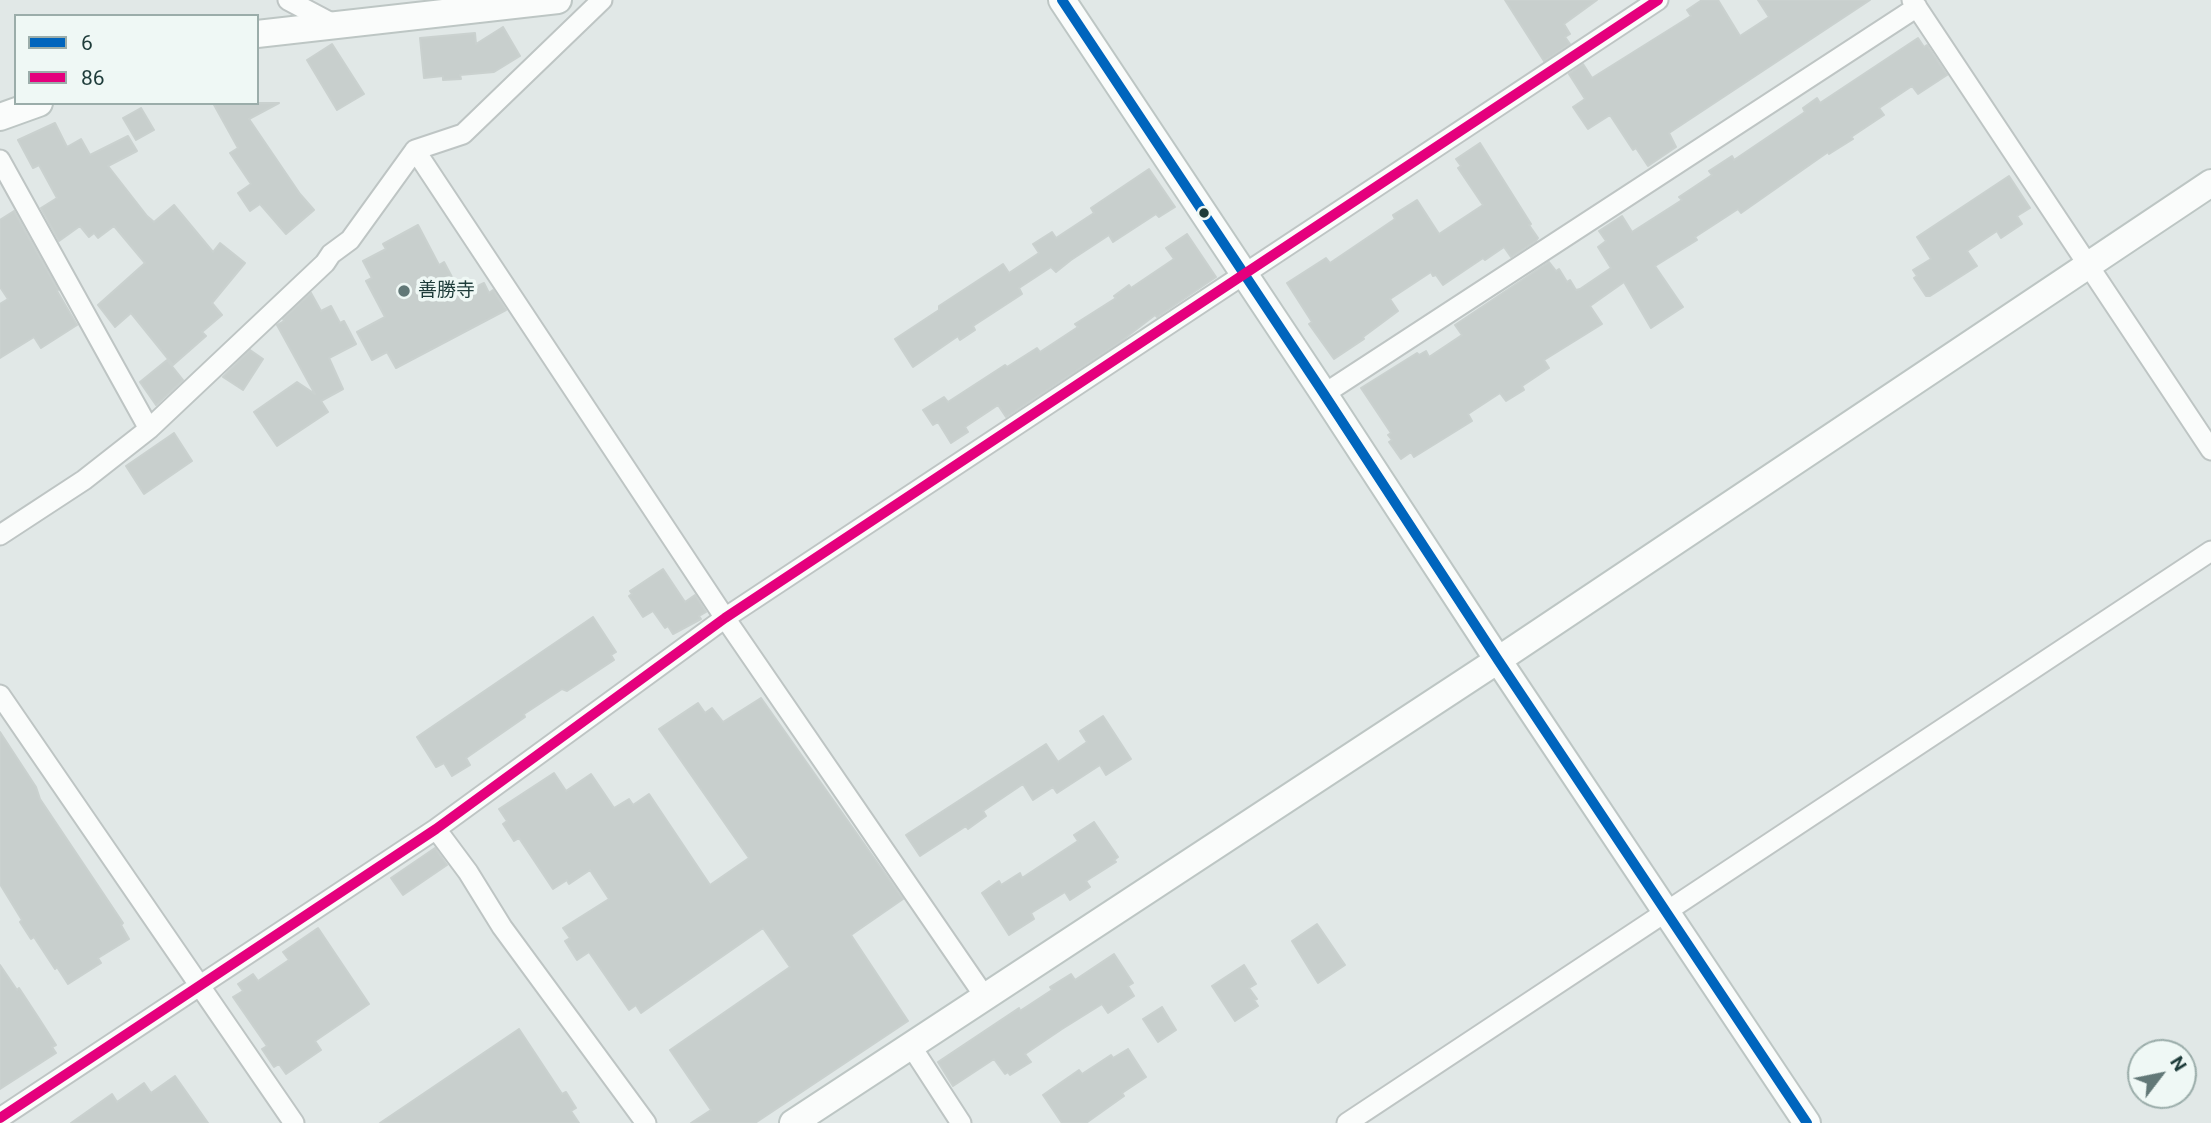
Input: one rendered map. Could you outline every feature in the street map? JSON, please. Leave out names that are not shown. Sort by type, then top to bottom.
[{"type":"street","points":[[288,0],[333,24]]},
{"type":"street","points":[[259,34],[558,0]]},
{"type":"street","points":[[0,535],[84,480],[149,429],[325,263],[331,254],[350,240],[415,150],[463,134],[602,0]]},
{"type":"street","points":[[1062,0],[1807,1123]]},
{"type":"street","points":[[0,1118],[436,829],[724,618],[1658,0]]},
{"type":"street","points":[[1324,394],[1915,4],[2211,450]]},
{"type":"street","points":[[0,117],[33,105]]},
{"type":"street","points":[[415,150],[724,618],[985,997]]},
{"type":"street","points":[[0,160],[149,429]]},
{"type":"street","points":[[793,1123],[1498,660],[2211,183]]},
{"type":"street","points":[[1346,1123],[2211,551]]},
{"type":"street","points":[[0,695],[294,1123]]},
{"type":"street","points":[[436,829],[468,872],[502,927],[646,1123]]},
{"type":"street","points":[[911,1046],[961,1123]]},
{"type":"building","points":[[1505,0],[1597,0],[1564,24],[1570,34],[1565,37],[1570,44],[1544,61]]},
{"type":"building","points":[[1702,0],[1718,0],[1740,36],[1769,17],[1758,0],[1870,0],[1669,133],[1676,147],[1648,166],[1636,148],[1633,150],[1610,115],[1588,129],[1573,107],[1585,99],[1569,74],[1583,64],[1592,78],[1691,16],[1687,10]]},
{"type":"building","points":[[503,27],[520,56],[494,72],[460,75],[461,79],[443,80],[443,76],[424,78],[420,38],[475,33],[476,44]]},
{"type":"building","points":[[1918,38],[1924,47],[1927,45],[1947,75],[1918,94],[1912,86],[1879,108],[1884,115],[1851,137],[1853,139],[1829,154],[1828,152],[1741,213],[1738,209],[1695,237],[1697,240],[1655,266],[1683,307],[1651,328],[1624,282],[1590,306],[1602,324],[1544,360],[1549,368],[1522,386],[1524,390],[1506,401],[1500,393],[1468,414],[1472,421],[1414,457],[1411,452],[1401,459],[1389,442],[1392,440],[1388,435],[1391,433],[1361,388],[1417,353],[1419,355],[1426,351],[1429,357],[1462,335],[1455,325],[1549,262],[1556,271],[1559,269],[1567,282],[1570,280],[1576,290],[1580,289],[1611,268],[1598,247],[1606,241],[1599,231],[1622,216],[1632,232],[1682,200],[1679,197],[1712,175],[1709,171],[1732,156],[1734,160],[1805,112],[1803,108],[1817,98],[1820,103]]},
{"type":"building","points":[[332,44],[364,94],[337,110],[307,60]]},
{"type":"building","points":[[279,103],[249,119],[314,210],[286,234],[260,204],[250,211],[238,193],[251,184],[230,153],[238,148],[214,105]]},
{"type":"building","points":[[141,108],[154,130],[136,140],[123,118]]},
{"type":"building","points":[[55,123],[67,147],[81,139],[90,155],[128,136],[137,151],[108,166],[147,216],[154,222],[174,205],[213,252],[220,243],[245,263],[212,303],[222,315],[202,332],[206,336],[173,365],[131,313],[115,327],[98,305],[145,263],[114,226],[98,238],[94,233],[89,237],[80,226],[59,241],[41,208],[57,198],[39,165],[33,168],[18,140]]},
{"type":"building","points":[[1480,143],[1531,224],[1529,225],[1538,238],[1536,241],[1511,257],[1504,247],[1443,285],[1431,272],[1390,299],[1398,311],[1334,359],[1309,324],[1312,322],[1287,283],[1326,258],[1330,263],[1395,219],[1393,215],[1417,200],[1439,234],[1483,205],[1458,168],[1461,166],[1456,159]]},
{"type":"building","points":[[1149,169],[1175,207],[1159,217],[1156,214],[1113,242],[1109,235],[1056,272],[1051,267],[1019,288],[1022,294],[973,326],[975,330],[960,340],[958,336],[913,367],[895,339],[1003,264],[1009,273],[1039,253],[1033,244],[1052,232],[1056,238],[1094,213],[1091,208]]},
{"type":"building","points":[[2009,176],[2030,208],[2017,216],[2022,224],[2001,238],[1997,231],[1967,251],[1977,266],[1926,296],[1914,278],[1917,276],[1913,270],[1931,259],[1917,237]]},
{"type":"building","points":[[14,211],[77,325],[41,348],[34,337],[0,358],[0,304],[8,299],[0,287],[0,220]]},
{"type":"building","points":[[418,225],[439,265],[444,262],[461,294],[484,283],[489,293],[493,290],[506,310],[396,368],[387,352],[372,360],[357,332],[385,317],[366,281],[372,278],[363,261],[386,249],[383,244]]},
{"type":"building","points":[[1187,234],[1216,277],[1157,317],[1155,315],[1120,342],[1006,417],[998,405],[965,427],[968,432],[951,443],[938,422],[933,425],[923,410],[944,397],[948,402],[1005,365],[1007,367],[1037,348],[1040,352],[1078,327],[1075,324],[1116,298],[1114,296],[1129,285],[1131,288],[1174,259],[1166,248]]},
{"type":"building","points":[[311,293],[321,311],[331,306],[340,323],[344,321],[356,344],[329,358],[343,389],[321,401],[328,412],[277,446],[254,412],[297,382],[315,394],[277,325]]},
{"type":"building","points":[[250,350],[263,359],[243,390],[223,377]]},
{"type":"building","points":[[167,360],[183,380],[156,405],[140,382]]},
{"type":"building","points":[[174,433],[192,461],[144,494],[126,466]]},
{"type":"building","points":[[663,569],[685,602],[695,595],[706,612],[699,616],[701,619],[673,634],[653,611],[643,617],[629,596],[632,594],[630,591]]},
{"type":"building","points":[[593,617],[616,652],[611,655],[614,660],[567,691],[562,689],[524,714],[525,717],[466,758],[470,765],[452,776],[444,763],[436,767],[417,737]]},
{"type":"building","points":[[761,698],[903,899],[851,935],[908,1021],[755,1123],[691,1123],[711,1110],[670,1050],[790,967],[763,928],[641,1013],[636,1005],[629,1010],[589,952],[577,960],[565,941],[570,938],[563,928],[609,899],[590,870],[569,884],[567,880],[553,889],[519,838],[514,841],[503,824],[507,821],[499,809],[554,773],[566,791],[591,774],[614,808],[629,799],[633,805],[649,794],[710,885],[749,858],[659,729],[698,703],[705,713],[712,708],[723,722]]},
{"type":"building","points":[[1103,716],[1131,759],[1106,775],[1100,765],[1057,793],[1053,787],[1033,800],[1023,784],[983,811],[986,816],[968,829],[966,826],[920,856],[906,835],[1046,744],[1058,762],[1087,742],[1080,731]]},
{"type":"building","points":[[0,732],[36,787],[40,799],[123,923],[121,925],[129,939],[98,958],[101,963],[68,984],[34,937],[31,939],[0,884]]},
{"type":"building","points":[[1094,822],[1118,857],[1114,860],[1116,862],[1086,881],[1090,887],[1070,900],[1065,892],[1031,913],[1034,919],[1009,935],[982,893],[999,881],[1001,885],[1020,873],[1022,878],[1078,841],[1074,835]]},
{"type":"building","points":[[435,848],[447,865],[403,895],[391,878]]},
{"type":"building","points":[[1317,924],[1345,965],[1318,983],[1292,941]]},
{"type":"building","points":[[318,928],[369,1004],[315,1041],[321,1050],[286,1074],[279,1064],[274,1067],[262,1049],[267,1046],[233,997],[243,991],[238,984],[253,974],[258,981],[289,960],[283,952]]},
{"type":"building","points":[[1114,954],[1133,983],[1128,986],[1134,996],[1108,1013],[1102,1004],[1062,1029],[1025,1054],[1031,1062],[1010,1075],[1008,1072],[1005,1074],[994,1059],[953,1086],[938,1062],[1019,1008],[1020,1011],[1052,990],[1050,987],[1071,974],[1075,980]]},
{"type":"building","points":[[0,965],[17,990],[19,988],[56,1045],[52,1047],[56,1053],[0,1089]]},
{"type":"building","points":[[1244,965],[1256,984],[1249,988],[1257,999],[1254,1000],[1258,1006],[1235,1021],[1212,986]]},
{"type":"building","points":[[1162,1007],[1176,1030],[1158,1042],[1143,1019]]},
{"type":"building","points":[[519,1029],[562,1094],[566,1092],[576,1108],[571,1111],[579,1123],[380,1123]]},
{"type":"building","points":[[1128,1049],[1146,1077],[1086,1123],[1062,1123],[1043,1095],[1079,1070],[1082,1074],[1111,1055],[1113,1058]]},
{"type":"building","points":[[175,1076],[208,1123],[71,1123],[112,1094],[117,1102],[144,1083],[151,1093]]},
{"type":"transit line","name":"6","points":[[1062,0],[1807,1123]]},
{"type":"transit line","name":"86","points":[[0,1118],[436,829],[725,618],[1658,0]]},
{"type":"place","name":"善勝寺","points":[[404,291]]}]
